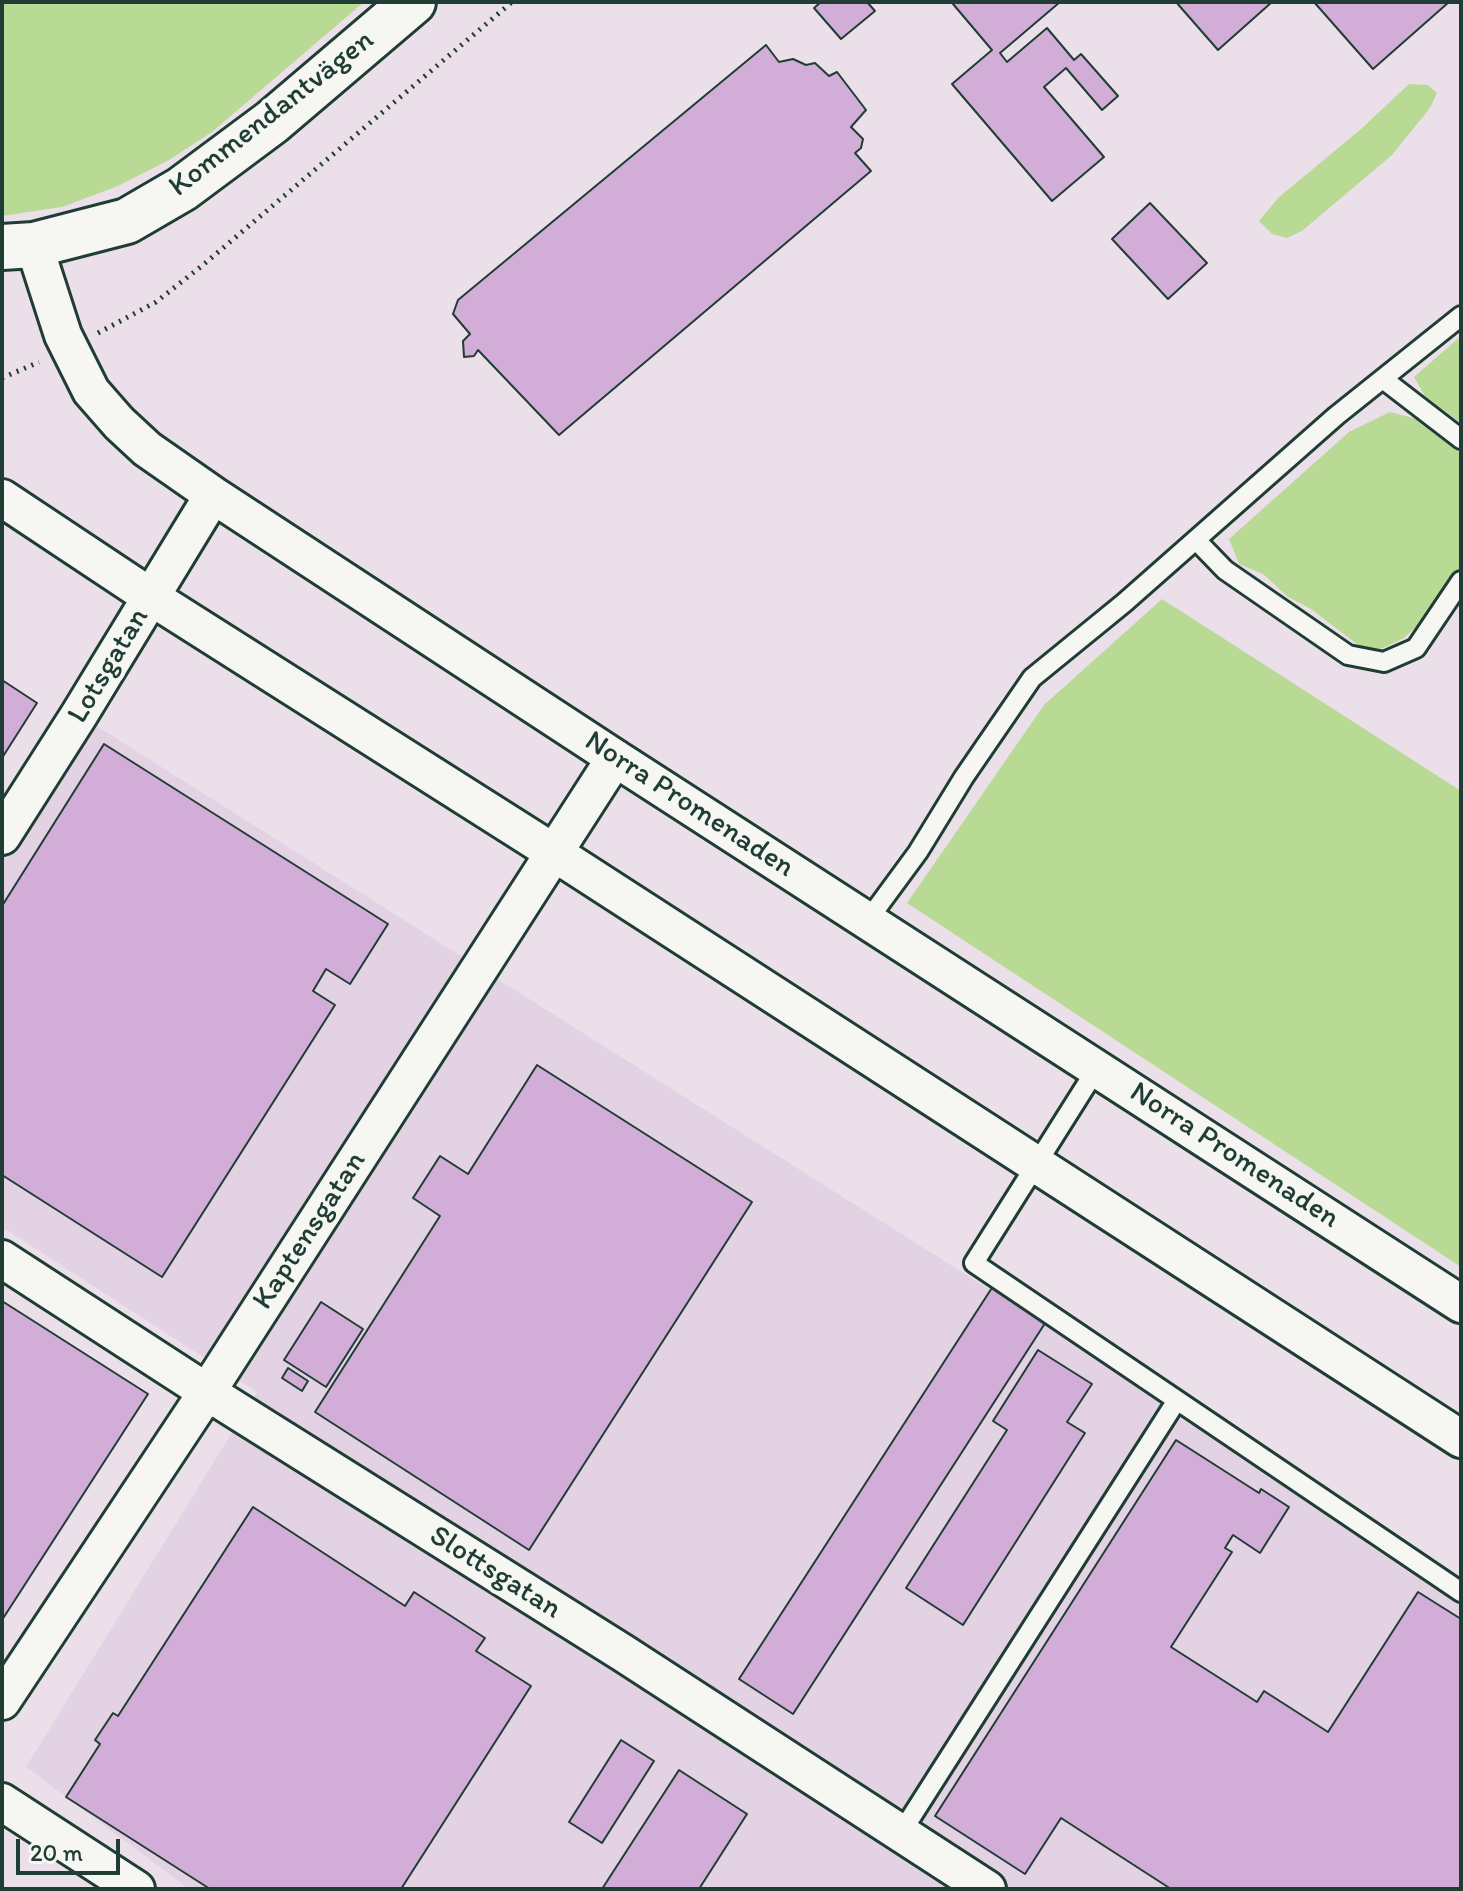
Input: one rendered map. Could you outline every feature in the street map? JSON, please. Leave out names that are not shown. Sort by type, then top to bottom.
[{"type":"street","name":"Kommendantvägen","points":[[18,246],[127,221],[182,189],[272,122],[413,2]]},
{"type":"street","name":"Norra Promenaden","points":[[18,246],[91,391],[147,449],[615,758],[1461,1304]]},
{"type":"street","name":"Lotsgatan","points":[[2,836],[213,495]]},
{"type":"street","points":[[2,498],[151,597],[553,852],[1461,1439]]},
{"type":"street","name":"Kaptensgatan","points":[[2,1701],[207,1392],[615,758]]},
{"type":"street","name":"Slottsgatan","points":[[2,1259],[207,1392],[623,1653],[987,1889]]},
{"type":"street","points":[[2,1802],[136,1889]]},
{"type":"lane","points":[[868,920],[918,852],[964,777],[1032,678],[1461,316]]},
{"type":"lane","points":[[1383,379],[1461,439]]},
{"type":"lane","points":[[1196,540],[1225,570],[1348,655],[1384,662],[1416,648],[1461,581]]},
{"type":"lane","points":[[1097,1068],[974,1263],[1461,1592]]},
{"type":"lane","points":[[901,1833],[1177,1400]]},
{"type":"path","points":[[2,378],[69,348],[156,302],[512,2]]},
{"type":"shaded area","points":[[79,715],[1461,1587],[1461,1889],[189,1889],[26,1767],[257,1392],[2,1227],[2,836]]},
{"type":"green space","points":[[2,2],[364,2],[212,132],[169,160],[118,186],[62,207],[2,216]]},
{"type":"green space","points":[[1409,84],[1428,85],[1437,93],[1430,108],[1392,155],[1302,231],[1287,238],[1272,234],[1259,221],[1279,197],[1361,129]]},
{"type":"green space","points":[[1461,336],[1461,423],[1425,396],[1414,377]]},
{"type":"green space","points":[[1390,412],[1417,419],[1461,454],[1461,567],[1428,616],[1404,638],[1379,650],[1362,648],[1311,609],[1288,597],[1263,574],[1239,564],[1229,539],[1349,432]]},
{"type":"green space","points":[[1162,599],[1461,791],[1461,1267],[907,903],[1044,705]]},
{"type":"building","points":[[821,2],[867,2],[875,11],[841,39],[814,8]]},
{"type":"building","points":[[1060,2],[1000,53],[1007,62],[1047,28],[1074,60],[1081,54],[1118,96],[1102,110],[1066,68],[1044,87],[1104,157],[1052,201],[952,84],[992,50],[953,4]]},
{"type":"building","points":[[1176,2],[1272,2],[1218,50]]},
{"type":"building","points":[[1314,2],[1449,2],[1373,69]]},
{"type":"building","points":[[766,45],[779,62],[793,59],[806,65],[815,63],[829,76],[837,72],[866,110],[851,127],[863,139],[861,148],[855,153],[871,171],[559,435],[478,350],[474,356],[464,357],[463,341],[470,334],[453,314],[458,300]]},
{"type":"building","points":[[1150,203],[1207,263],[1168,299],[1112,239]]},
{"type":"building","points":[[2,680],[37,703],[2,758]]},
{"type":"building","points":[[104,744],[388,924],[350,984],[326,969],[313,991],[335,1005],[162,1277],[2,1175],[2,906]]},
{"type":"building","points":[[537,1065],[752,1202],[529,1550],[315,1412],[440,1216],[413,1198],[440,1156],[468,1174]]},
{"type":"building","points":[[997,1280],[1051,1314],[793,1714],[739,1679]]},
{"type":"building","points":[[2,1301],[148,1394],[2,1620]]},
{"type":"building","points":[[321,1302],[363,1329],[326,1387],[284,1360]]},
{"type":"building","points":[[1038,1350],[1092,1384],[1067,1422],[1085,1433],[963,1625],[906,1588],[1007,1430],[993,1421]]},
{"type":"building","points":[[288,1368],[308,1381],[302,1391],[282,1378]]},
{"type":"building","points":[[1176,1440],[1259,1493],[1261,1489],[1289,1507],[1260,1553],[1233,1535],[1225,1548],[1232,1552],[1171,1647],[1257,1702],[1264,1691],[1328,1732],[1418,1592],[1461,1619],[1461,1889],[1171,1889],[1061,1818],[1025,1874],[935,1816]]},
{"type":"building","points":[[253,1507],[405,1606],[414,1592],[485,1638],[476,1651],[531,1686],[401,1889],[210,1889],[66,1797],[100,1744],[95,1740],[113,1713],[118,1716]]},
{"type":"building","points":[[621,1740],[654,1761],[602,1843],[569,1822]]},
{"type":"building","points":[[679,1770],[747,1814],[699,1889],[602,1889]]}]
